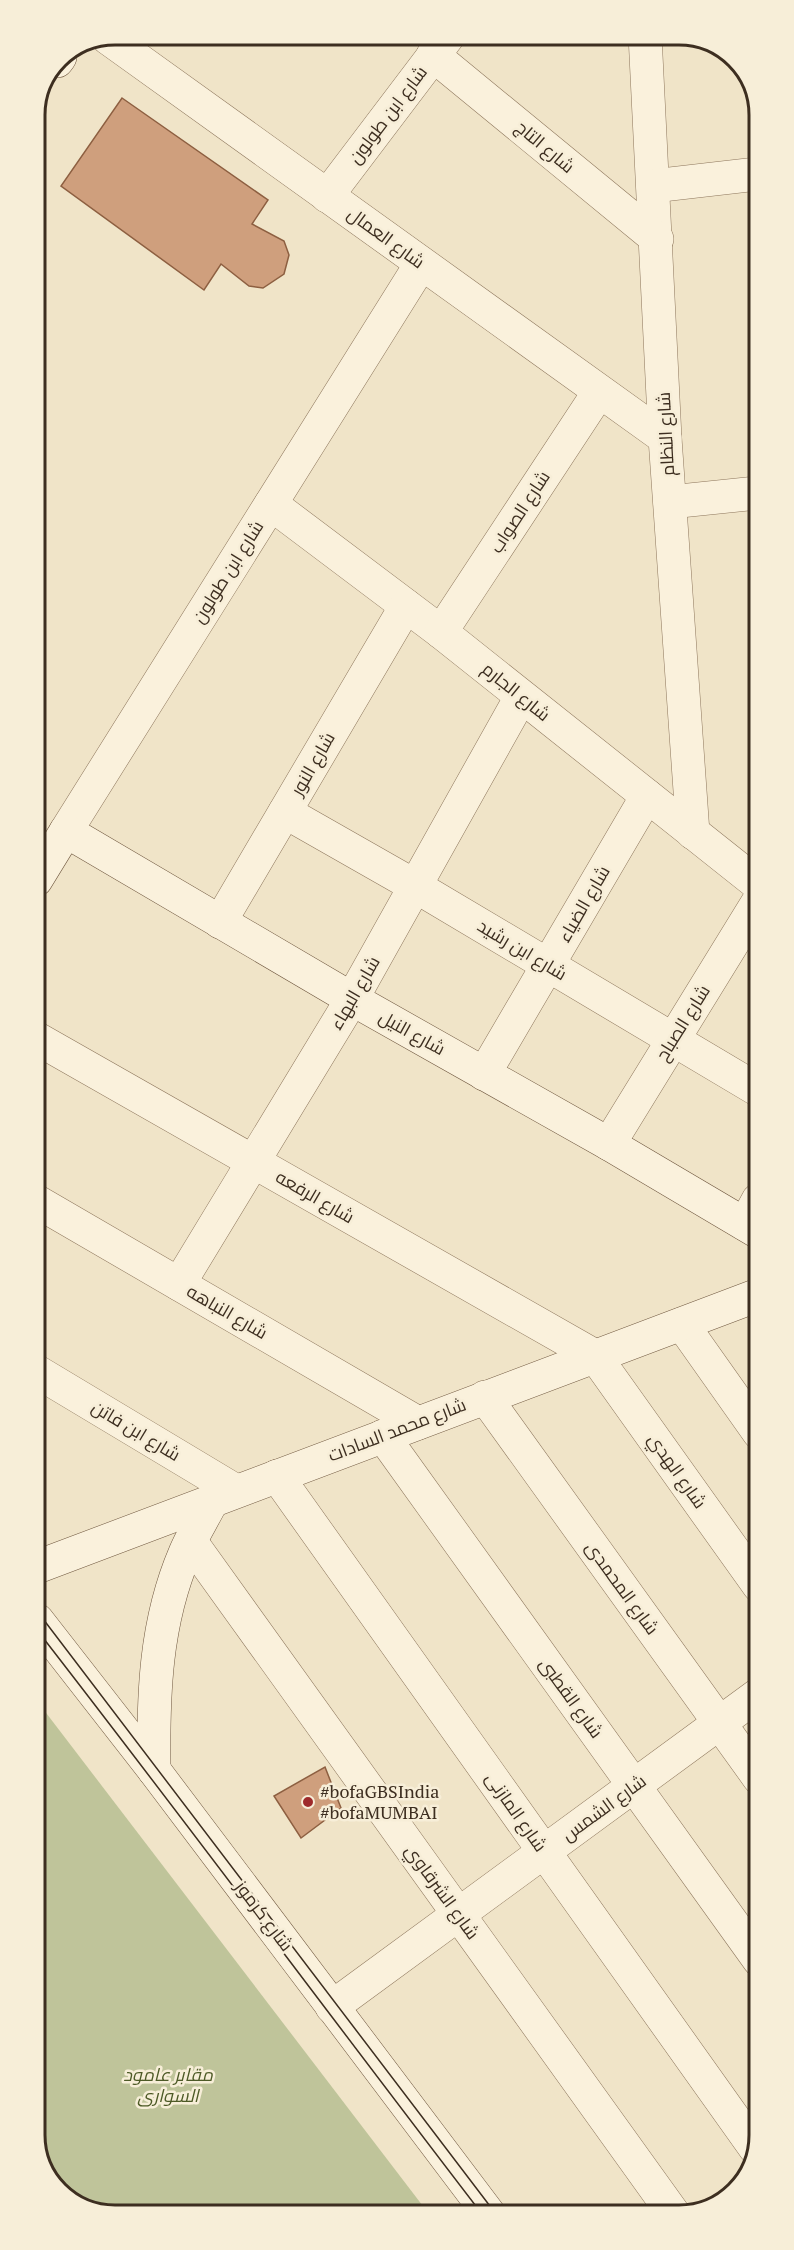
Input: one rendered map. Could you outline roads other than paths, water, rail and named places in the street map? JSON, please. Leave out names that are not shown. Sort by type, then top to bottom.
[{"type":"street","name":"شارع العمال","points":[[118,45],[665,438]]},
{"type":"street","name":"شارع ابن طولون","points":[[327,196],[441,45]]},
{"type":"street","name":"شارع التاج","points":[[441,45],[657,239]]},
{"type":"street","name":"شارع النظام","points":[[646,45],[657,239],[665,438],[693,833]]},
{"type":"street","points":[[653,186],[749,175]]},
{"type":"street","name":"شارع ابن طولون","points":[[45,865],[421,264]]},
{"type":"street","name":"شارع الصواب","points":[[441,632],[599,392]]},
{"type":"street","points":[[670,502],[749,494]]},
{"type":"street","name":"شارع الجارم","points":[[271,504],[441,632],[749,877]]},
{"type":"street","name":"شارع النور","points":[[219,921],[406,606]]},
{"type":"street","name":"شارع البهاء","points":[[179,1284],[352,999],[521,697]]},
{"type":"street","name":"شارع الضياء","points":[[484,1074],[647,796]]},
{"type":"street","name":"شارع ابن رشيد","points":[[285,812],[415,886],[749,1085]]},
{"type":"street","name":"شارع النيل","points":[[66,831],[484,1074],[609,1144],[749,1216]]},
{"type":"street","name":"شارع الصباح","points":[[609,1144],[749,917]]},
{"type":"street","name":"شارع الرفعه","points":[[45,1043],[595,1356]]},
{"type":"street","name":"شارع النباهه","points":[[45,1206],[418,1423]]},
{"type":"street","name":"شارع محمد السادات","points":[[45,1564],[749,1298]]},
{"type":"street","points":[[682,1324],[749,1419]]},
{"type":"street","name":"شارع الهدي","points":[[595,1356],[749,1572]]},
{"type":"street","name":"شارع ابن فاتن","points":[[45,1377],[224,1495]]},
{"type":"street","name":"شارع المحمدى","points":[[485,1397],[749,1764]]},
{"type":"street","name":"شارع القطبى","points":[[383,1436],[749,1946]]},
{"type":"street","name":"شارع المازنى","points":[[277,1476],[749,2139]]},
{"type":"street","points":[[154,1770],[155,1671],[165,1611],[184,1553],[224,1495]]},
{"type":"street","name":"شارع الشرقاوي","points":[[190,1542],[667,2205]]},
{"type":"street","name":"شارع كرموز","points":[[45,1630],[154,1770],[482,2205]]},
{"type":"street","name":"شارع الشمس","points":[[332,2007],[749,1701]]},
{"type":"tram line","points":[[45,1622],[489,2205]]},
{"type":"tram line","points":[[45,1640],[475,2205]]},
{"type":"place","name":"#bofaGBSIndia #bofaMUMBAI","points":[[308,1802]]},
{"type":"park label","name":"مقابر عامود السوارى","points":[[168,2085]]}]
